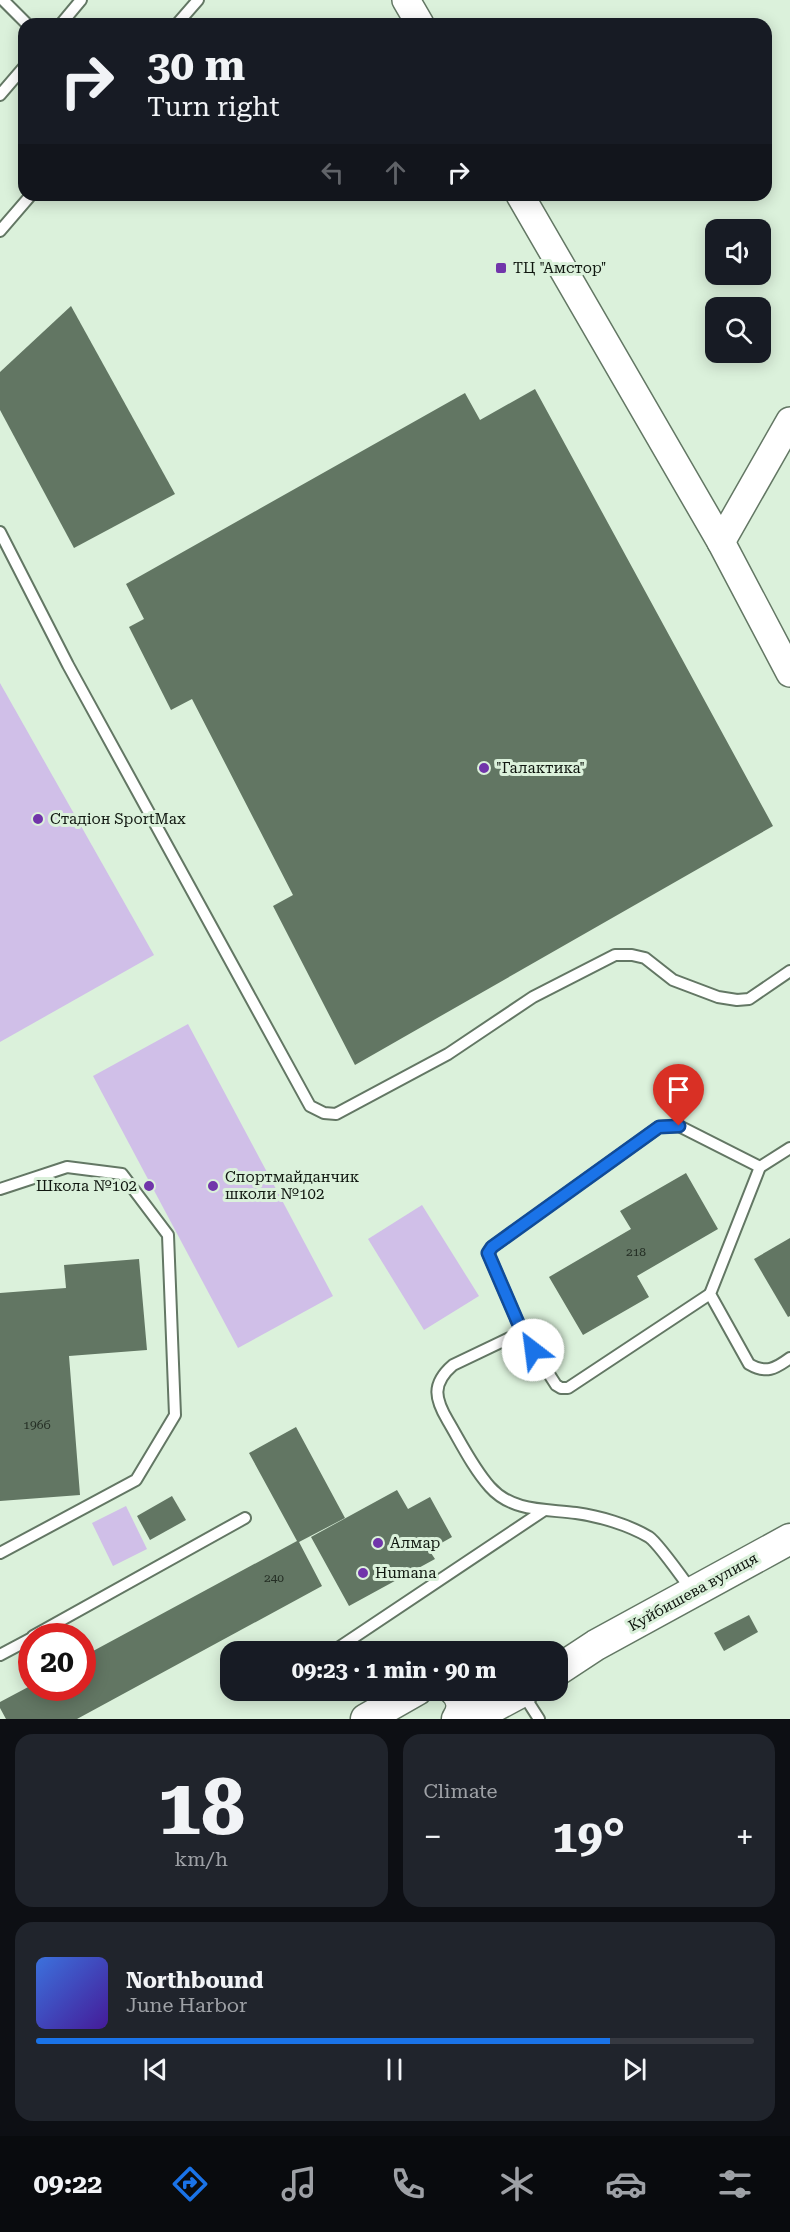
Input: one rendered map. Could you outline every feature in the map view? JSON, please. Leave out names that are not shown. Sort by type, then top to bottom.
[{"type":"main road","name":"Куйбишева вулиця","points":[[568,1663],[596,1645],[790,1539]]},
{"type":"main road","name":"Куйбишева вулиця","points":[[568,1652],[596,1645]]},
{"type":"main road","points":[[366,1719],[398,1701]]},
{"type":"main road","points":[[457,1719],[462,1706],[461,1701]]},
{"type":"main road","points":[[471,1719],[503,1701]]},
{"type":"street","points":[[406,0],[416,18]]},
{"type":"street","points":[[523,201],[721,542],[790,673]]},
{"type":"street","points":[[721,542],[790,421]]},
{"type":"lane","points":[[3,0],[21,18]]},
{"type":"lane","points":[[66,18],[81,0]]},
{"type":"lane","points":[[182,18],[198,0]]},
{"type":"lane","points":[[0,95],[18,74]]},
{"type":"lane","points":[[0,231],[26,201]]},
{"type":"lane","points":[[0,532],[68,665],[310,1106],[324,1113],[336,1114],[448,1054],[533,997],[615,955],[645,958],[673,980],[718,997],[737,1000],[749,999],[790,971]]},
{"type":"lane","points":[[760,1167],[679,1126],[659,1127],[492,1247],[488,1253],[522,1332],[556,1385],[568,1388],[710,1294],[760,1167],[790,1148]]},
{"type":"lane","points":[[0,1189],[67,1167],[122,1174],[168,1235],[175,1415],[136,1480],[0,1553]]},
{"type":"lane","points":[[710,1294],[749,1364],[759,1370],[773,1370],[790,1358]]},
{"type":"lane","points":[[522,1332],[453,1365],[443,1373],[437,1387],[437,1398],[468,1456],[491,1489],[520,1507],[577,1513],[624,1526],[651,1538],[693,1591]]},
{"type":"lane","points":[[348,1641],[543,1511]]},
{"type":"lane","points":[[57,1623],[246,1518]]},
{"type":"lane","points":[[0,1655],[18,1645]]},
{"type":"lane","points":[[527,1701],[539,1719]]},
{"type":"shaded area","name":"Стадіон SportMax","points":[[0,683],[154,955],[0,1042]]},
{"type":"shaded area","name":"Спортмайданчик школи №102","points":[[188,1024],[333,1296],[238,1348],[93,1076]]},
{"type":"shaded area","points":[[422,1205],[479,1296],[424,1330],[368,1239]]},
{"type":"shaded area","points":[[126,1506],[147,1549],[113,1566],[92,1523]]},
{"type":"building","points":[[71,306],[175,494],[74,548],[0,410],[0,372]]},
{"type":"building","name":"\"Галактика\"","points":[[535,389],[773,826],[355,1065],[273,906],[293,895],[192,699],[171,710],[129,627],[144,619],[126,584],[465,393],[480,420]]},
{"type":"building","points":[[686,1173],[718,1229],[637,1276],[649,1297],[583,1335],[549,1277],[631,1229],[620,1211]]},
{"type":"building","points":[[790,1238],[790,1316],[788,1317],[754,1259]]},
{"type":"building","points":[[139,1259],[147,1350],[69,1356],[80,1495],[0,1501],[0,1293],[66,1288],[64,1265]]},
{"type":"building","points":[[296,1427],[345,1518],[299,1542],[322,1586],[77,1719],[6,1719],[0,1708],[0,1702],[18,1692],[18,1701],[96,1701],[96,1649],[297,1541],[249,1453]]},
{"type":"building","name":"Алмар","points":[[397,1490],[408,1509],[430,1497],[452,1537],[429,1550],[435,1559],[349,1606],[311,1537]]},
{"type":"building","points":[[172,1496],[186,1520],[150,1540],[137,1516]]},
{"type":"building","points":[[749,1615],[758,1632],[724,1651],[714,1633]]},
{"type":"place","name":"ТЦ \"Амстор\"","points":[[501,268]]},
{"type":"place","name":"\"Галактика\"","points":[[484,768]]},
{"type":"place","name":"Стадіон SportMax","points":[[38,819]]},
{"type":"place","name":"Школа №102","points":[[149,1186]]},
{"type":"place","name":"Спортмайданчик школи №102","points":[[213,1186]]},
{"type":"place","name":"Алмар","points":[[378,1543]]},
{"type":"place","name":"Humana","points":[[363,1573]]},
{"type":"route","points":[[533,1350],[522,1332],[488,1253],[492,1247],[659,1127],[679,1126]]}]
